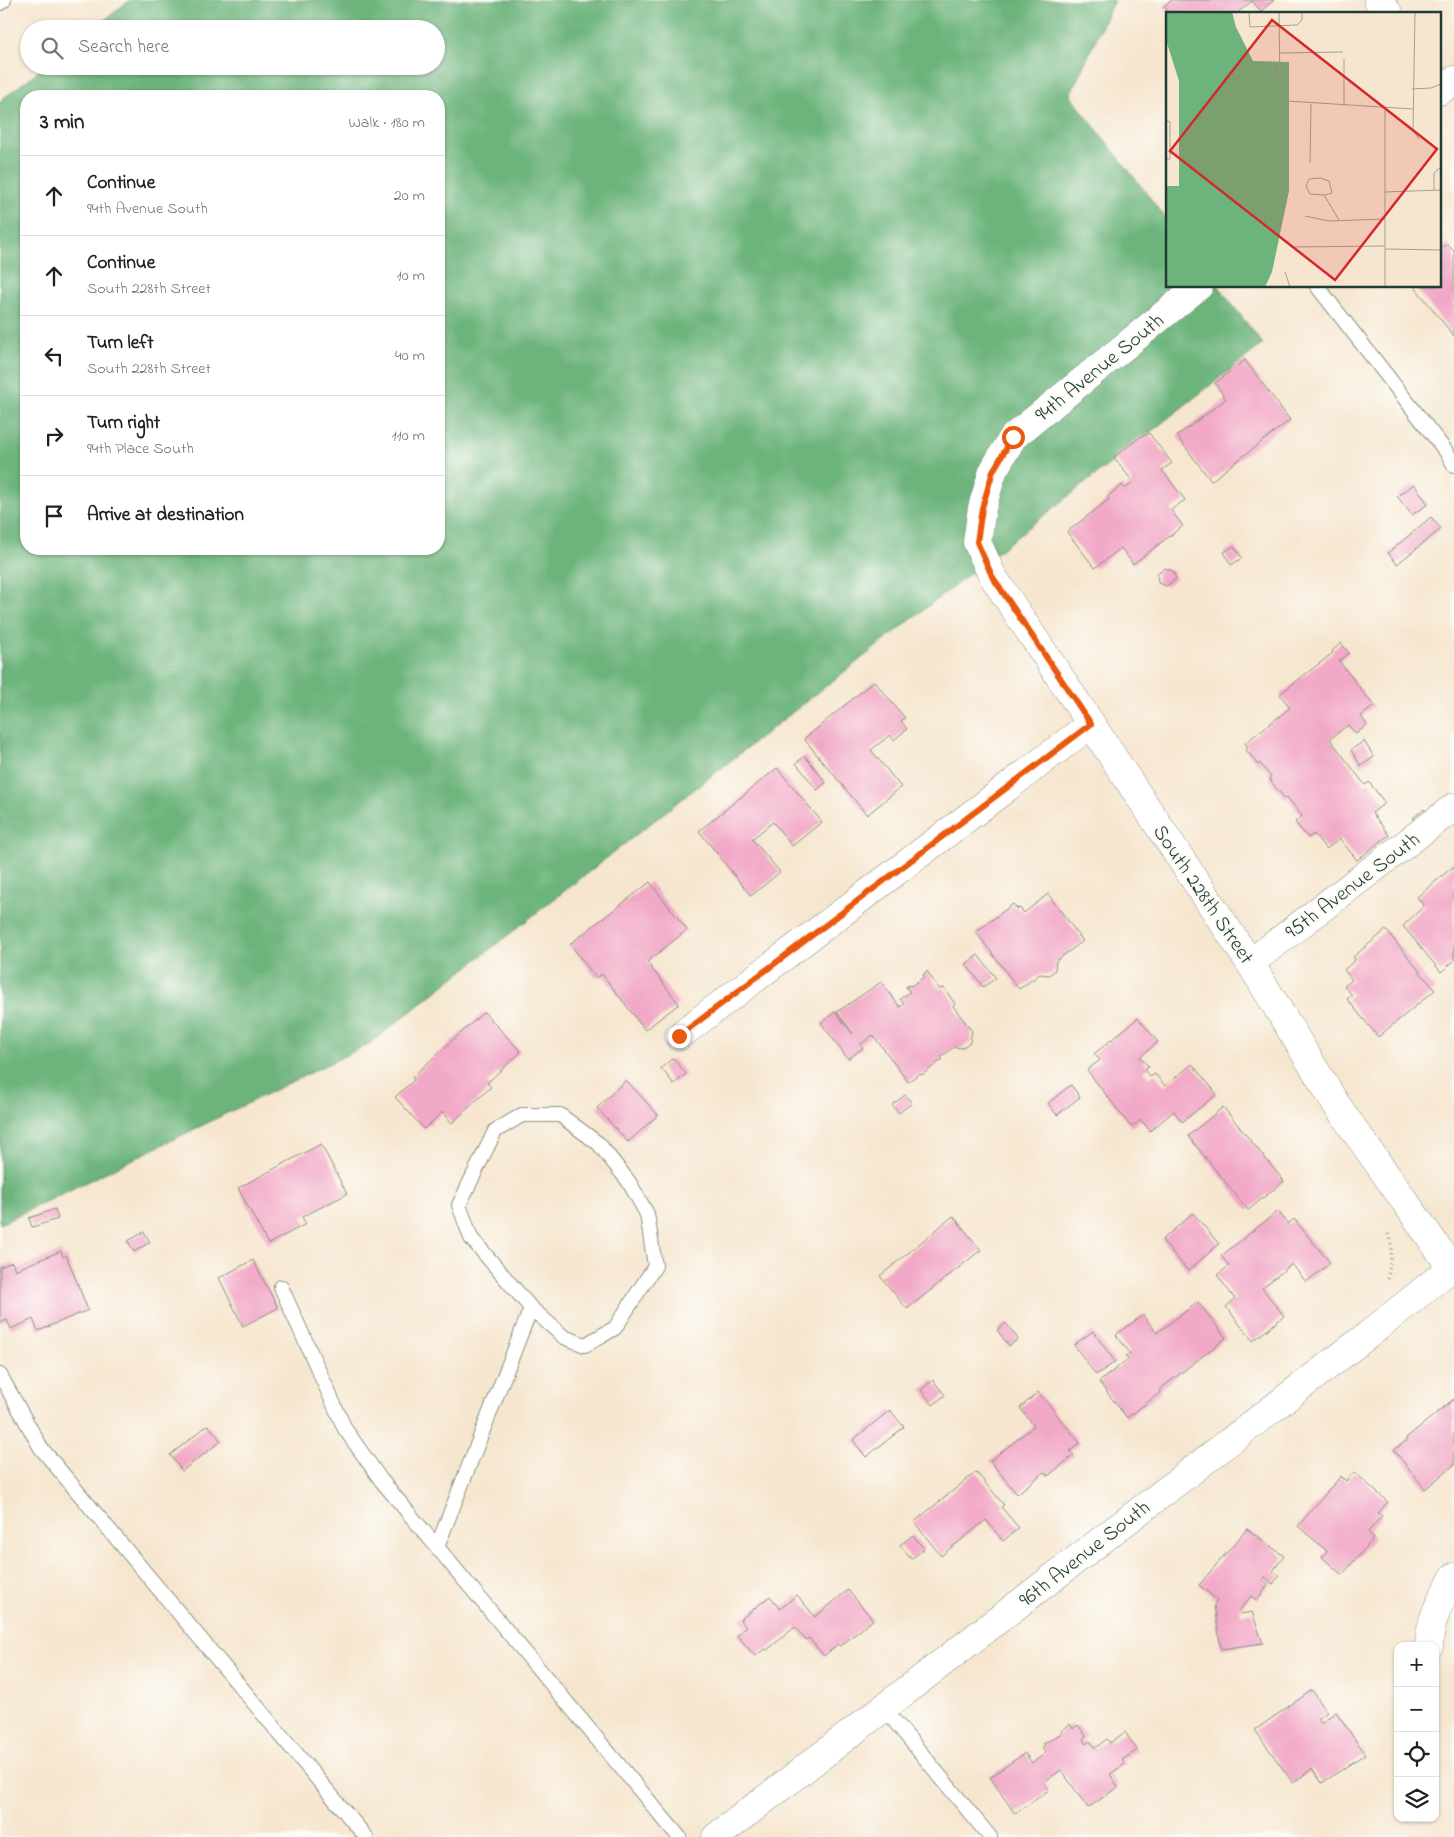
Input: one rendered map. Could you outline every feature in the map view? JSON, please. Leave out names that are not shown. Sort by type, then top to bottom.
[{"type":"street","points":[[1378,0],[1387,12]]},
{"type":"street","name":"94th Avenue South","points":[[982,508],[993,471],[1013,437],[1197,288]]},
{"type":"street","name":"South 228th Street","points":[[982,508],[977,542],[992,576],[1250,963],[1336,1104],[1453,1270]]},
{"type":"street","points":[[679,1036],[1091,724]]},
{"type":"street","name":"95th Avenue South","points":[[1250,963],[1454,807]]},
{"type":"street","name":"96th Avenue South","points":[[716,1837],[1453,1270]]},
{"type":"street","points":[[1429,1642],[1429,1634],[1437,1605],[1454,1576]]},
{"type":"lane","points":[[0,3],[4,0]]},
{"type":"lane","points":[[1318,288],[1448,454],[1454,465]]},
{"type":"lane","points":[[522,1115],[560,1115],[599,1144],[629,1182],[647,1214],[655,1266],[616,1328],[585,1346],[564,1337],[531,1308],[471,1238],[459,1205],[495,1131],[522,1115]]},
{"type":"lane","points":[[281,1287],[345,1428],[381,1480],[679,1837]]},
{"type":"lane","points":[[437,1547],[531,1308]]},
{"type":"lane","points":[[0,1375],[41,1448],[366,1837]]},
{"type":"lane","points":[[884,1707],[990,1837]]},
{"type":"path","points":[[1387,1229],[1392,1248],[1387,1282]]},
{"type":"green space","points":[[130,0],[1114,0],[1070,95],[1166,218],[1166,288],[1220,288],[1263,344],[369,1044],[0,1224],[0,101],[33,75],[445,75],[445,20],[104,20]]},
{"type":"building","points":[[1172,0],[1274,0],[1261,11],[1252,1],[1238,12],[1168,12],[1164,6]]},
{"type":"building","points":[[1447,244],[1454,249],[1454,336],[1416,288],[1442,288],[1442,248]]},
{"type":"building","points":[[1245,360],[1290,420],[1211,481],[1177,436],[1226,399],[1215,383]]},
{"type":"building","points":[[1149,433],[1172,463],[1162,470],[1185,500],[1171,510],[1183,526],[1133,564],[1121,548],[1095,568],[1067,532],[1109,499],[1107,497],[1122,485],[1125,489],[1133,482],[1114,457],[1143,435]]},
{"type":"building","points":[[1414,484],[1428,504],[1412,515],[1397,496]]},
{"type":"building","points":[[1431,517],[1441,529],[1397,564],[1388,553]]},
{"type":"building","points":[[1234,546],[1242,558],[1231,565],[1224,552]]},
{"type":"building","points":[[1165,568],[1173,571],[1176,579],[1166,586],[1158,583],[1157,573]]},
{"type":"building","points":[[1341,643],[1349,653],[1339,661],[1374,706],[1361,716],[1367,725],[1356,734],[1348,725],[1330,739],[1365,785],[1369,782],[1385,803],[1372,813],[1389,835],[1357,860],[1340,839],[1326,849],[1314,834],[1308,838],[1295,822],[1302,816],[1269,779],[1271,777],[1260,763],[1258,765],[1246,750],[1248,748],[1245,743],[1290,708],[1280,694],[1333,653],[1332,651]]},
{"type":"building","points":[[874,681],[905,718],[901,721],[907,729],[894,740],[890,735],[871,750],[901,787],[867,815],[804,739]]},
{"type":"building","points":[[1364,741],[1374,757],[1361,766],[1351,750]]},
{"type":"building","points":[[805,756],[826,783],[817,790],[796,763]]},
{"type":"building","points":[[777,768],[822,822],[792,846],[773,822],[752,839],[780,872],[751,896],[699,831]]},
{"type":"building","points":[[1424,809],[1428,814],[1417,823],[1413,818]]},
{"type":"building","points":[[1454,866],[1454,961],[1441,972],[1403,926],[1424,906],[1417,897]]},
{"type":"building","points":[[650,882],[687,930],[647,962],[679,1004],[645,1030],[602,974],[596,978],[570,944]]},
{"type":"building","points":[[1048,894],[1083,941],[1056,961],[1055,970],[1049,975],[1040,974],[1019,989],[976,932],[1013,904],[1024,913]]},
{"type":"building","points":[[1386,930],[1435,990],[1378,1037],[1347,999],[1352,995],[1344,986],[1352,980],[1344,970],[1355,960],[1353,957]]},
{"type":"building","points":[[978,955],[996,978],[983,987],[966,964]]},
{"type":"building","points":[[927,971],[939,989],[944,988],[955,1004],[953,1006],[972,1031],[970,1042],[962,1048],[954,1047],[941,1057],[943,1059],[922,1075],[920,1073],[908,1082],[873,1035],[860,1045],[863,1048],[848,1059],[821,1023],[835,1012],[853,1034],[837,1012],[881,982],[900,1007],[904,1004],[900,999],[910,992],[906,987],[911,986],[924,977],[923,975]]},
{"type":"building","points":[[484,1012],[521,1052],[487,1083],[491,1087],[452,1123],[443,1112],[424,1129],[395,1097],[414,1080],[412,1077]]},
{"type":"building","points":[[1138,1018],[1158,1042],[1140,1057],[1149,1067],[1144,1070],[1150,1077],[1155,1074],[1165,1086],[1192,1064],[1217,1094],[1182,1122],[1174,1111],[1150,1131],[1141,1120],[1131,1127],[1087,1070],[1100,1060],[1094,1054]]},
{"type":"building","points":[[673,1058],[686,1074],[674,1084],[661,1068]]},
{"type":"building","points":[[626,1080],[658,1115],[628,1142],[597,1108]]},
{"type":"building","points":[[1071,1085],[1080,1097],[1057,1115],[1048,1103]]},
{"type":"building","points":[[905,1095],[912,1103],[899,1113],[892,1105]]},
{"type":"building","points":[[1223,1107],[1284,1181],[1248,1210],[1188,1136]]},
{"type":"building","points":[[321,1144],[347,1194],[302,1217],[306,1224],[268,1244],[238,1188]]},
{"type":"building","points":[[55,1209],[58,1219],[32,1227],[29,1218]]},
{"type":"building","points":[[1278,1211],[1288,1224],[1294,1219],[1330,1263],[1306,1282],[1292,1264],[1262,1288],[1284,1316],[1253,1341],[1226,1307],[1235,1299],[1217,1275],[1229,1266],[1221,1256]]},
{"type":"building","points":[[1193,1213],[1219,1244],[1188,1271],[1162,1240]]},
{"type":"building","points":[[953,1216],[981,1250],[907,1309],[880,1276]]},
{"type":"building","points":[[144,1232],[150,1242],[134,1252],[128,1241]]},
{"type":"building","points":[[61,1251],[63,1257],[66,1255],[88,1310],[38,1331],[33,1319],[11,1329],[7,1320],[0,1323],[0,1267],[12,1262],[15,1270]]},
{"type":"building","points":[[253,1260],[278,1308],[243,1326],[219,1278]]},
{"type":"building","points":[[1198,1302],[1226,1338],[1159,1390],[1161,1392],[1127,1418],[1099,1382],[1128,1359],[1126,1356],[1130,1353],[1116,1335],[1143,1315],[1157,1333]]},
{"type":"building","points":[[1006,1323],[1018,1339],[1009,1346],[997,1330]]},
{"type":"building","points":[[1093,1331],[1115,1362],[1096,1375],[1074,1345]]},
{"type":"building","points":[[933,1380],[945,1395],[933,1405],[921,1390]]},
{"type":"building","points":[[1038,1392],[1080,1443],[1070,1451],[1074,1455],[1048,1476],[1044,1472],[1017,1494],[990,1461],[1034,1426],[1020,1408]]},
{"type":"building","points":[[1454,1399],[1454,1465],[1425,1489],[1394,1450]]},
{"type":"building","points":[[890,1410],[904,1427],[866,1457],[853,1440]]},
{"type":"building","points":[[208,1425],[221,1441],[182,1471],[170,1455]]},
{"type":"building","points":[[976,1472],[1004,1505],[1001,1507],[1019,1528],[1003,1541],[986,1520],[941,1556],[914,1522]]},
{"type":"building","points":[[1354,1472],[1388,1502],[1378,1513],[1382,1516],[1368,1532],[1374,1538],[1342,1575],[1322,1557],[1327,1551],[1298,1526],[1341,1476],[1346,1481]]},
{"type":"building","points":[[1247,1529],[1284,1556],[1273,1571],[1279,1576],[1273,1584],[1265,1577],[1263,1580],[1269,1584],[1257,1600],[1251,1596],[1240,1610],[1241,1614],[1252,1612],[1263,1643],[1221,1649],[1214,1605],[1217,1600],[1199,1585]]},
{"type":"building","points":[[913,1535],[924,1549],[911,1559],[900,1545]]},
{"type":"building","points":[[848,1590],[873,1620],[824,1656],[809,1638],[806,1640],[795,1627],[767,1650],[765,1649],[755,1656],[737,1635],[746,1627],[740,1620],[770,1596],[780,1609],[797,1595],[815,1617]]},
{"type":"building","points":[[1312,1690],[1327,1712],[1318,1719],[1321,1723],[1336,1712],[1365,1754],[1322,1783],[1312,1769],[1293,1783],[1255,1730]]},
{"type":"building","points":[[1070,1724],[1073,1729],[1078,1725],[1086,1736],[1083,1739],[1086,1744],[1090,1741],[1095,1748],[1107,1739],[1110,1743],[1125,1732],[1137,1750],[1122,1760],[1125,1764],[1110,1774],[1118,1787],[1088,1808],[1061,1770],[1044,1782],[1049,1790],[1015,1814],[990,1777],[1025,1753],[1032,1763],[1046,1753],[1042,1748],[1045,1745],[1043,1744],[1062,1733],[1061,1731]]},
{"type":"route","points":[[679,1036],[1091,724],[992,576],[977,542],[982,508],[993,471],[1013,437]]}]
